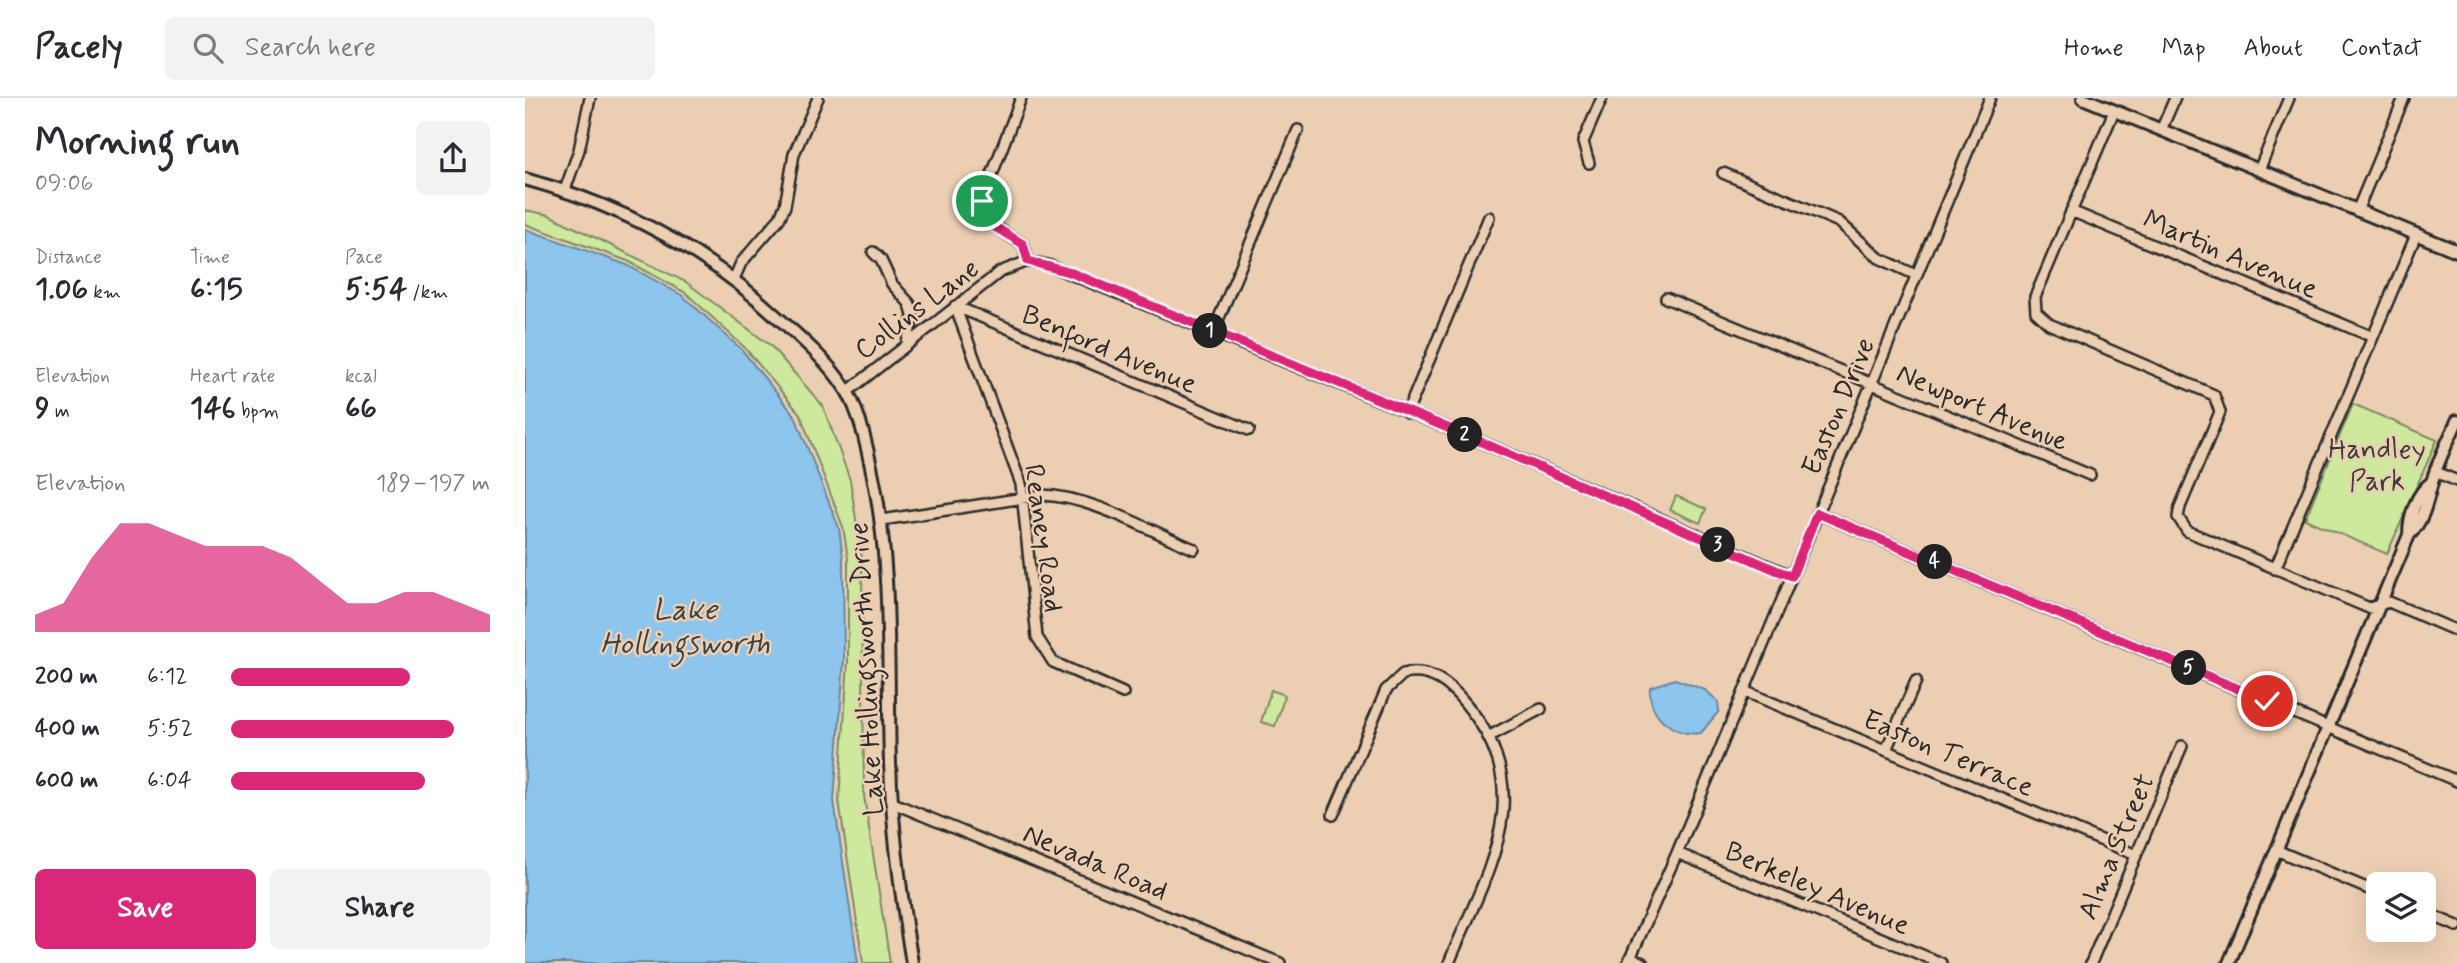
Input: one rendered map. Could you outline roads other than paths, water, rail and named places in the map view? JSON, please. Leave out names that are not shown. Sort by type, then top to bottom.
[{"type":"street","points":[[565,190],[579,150],[590,98]]},
{"type":"street","points":[[734,279],[741,263],[779,219],[785,206],[794,154],[818,98]]},
{"type":"street","points":[[1021,98],[982,201],[995,227],[1023,244],[1028,261],[1072,273],[1792,576]]},
{"type":"street","points":[[1589,163],[1583,142],[1602,98]]},
{"type":"street","name":"Easton Drive","points":[[1629,960],[1677,853],[1990,98]]},
{"type":"street","points":[[2083,98],[2457,250]]},
{"type":"street","points":[[2161,130],[2175,98]]},
{"type":"street","points":[[2259,170],[2289,98]]},
{"type":"street","points":[[2357,211],[2404,98]]},
{"type":"street","points":[[2114,111],[2035,297],[2036,312],[2049,324],[2214,395],[2220,412],[2178,517],[2187,531],[2369,608],[2389,602],[2457,631]]},
{"type":"street","points":[[1213,332],[1299,130]]},
{"type":"street","points":[[1723,173],[1839,222],[1879,258],[1916,275]]},
{"type":"street","name":"Lake Hollingsworth Drive","points":[[525,180],[565,190],[676,239],[734,279],[815,355],[847,392],[866,442],[882,520],[890,607],[890,765],[912,963]]},
{"type":"street","name":"Martin Avenue","points":[[2071,211],[2372,337]]},
{"type":"street","points":[[1407,413],[1489,217]]},
{"type":"street","points":[[2274,569],[2416,234]]},
{"type":"street","points":[[873,252],[881,260],[892,284],[910,304],[913,316],[907,343]]},
{"type":"street","name":"Collins Lane","points":[[847,392],[1000,272],[1028,261]]},
{"type":"street","name":"Newport Avenue","points":[[1666,298],[2090,475]]},
{"type":"street","name":"Benford Avenue","points":[[955,306],[1249,430]]},
{"type":"street","name":"Reaney Road","points":[[955,306],[1021,484],[1034,625],[1044,652],[1064,668],[1123,693]]},
{"type":"street","points":[[2230,963],[2409,535],[2409,521],[2422,489],[2434,477],[2457,422]]},
{"type":"street","points":[[2434,477],[2457,481]]},
{"type":"street","points":[[882,520],[1043,495],[1073,498],[1194,549]]},
{"type":"street","points":[[1817,513],[2457,781]]},
{"type":"street","points":[[1333,816],[1386,690],[1403,674],[1427,673],[1439,678],[1480,720],[1498,760],[1503,788],[1501,835],[1449,963]]},
{"type":"street","points":[[1886,750],[1916,681]]},
{"type":"street","name":"Easton Terrace","points":[[1744,691],[2136,855]]},
{"type":"street","points":[[1488,737],[1541,709]]},
{"type":"street","name":"Alma Street","points":[[2091,963],[2182,746]]},
{"type":"street","name":"Nevada Road","points":[[893,803],[1280,963]]},
{"type":"street","points":[[2276,850],[2366,888]]},
{"type":"street","name":"Berkeley Avenue","points":[[1677,853],[1941,963]]},
{"type":"street","points":[[2436,917],[2457,926]]},
{"type":"street","points":[[1629,960],[1643,963]]},
{"type":"water","name":"Lake Hollingsworth","points":[[525,229],[627,265],[683,296],[742,350],[795,416],[839,528],[843,558],[844,660],[834,801],[858,963],[525,963]]},
{"type":"water","points":[[1675,679],[1705,690],[1718,701],[1719,711],[1701,733],[1672,727],[1664,722],[1653,706],[1650,687]]},
{"type":"park label","name":"Handley Park","points":[[2377,464]]}]
